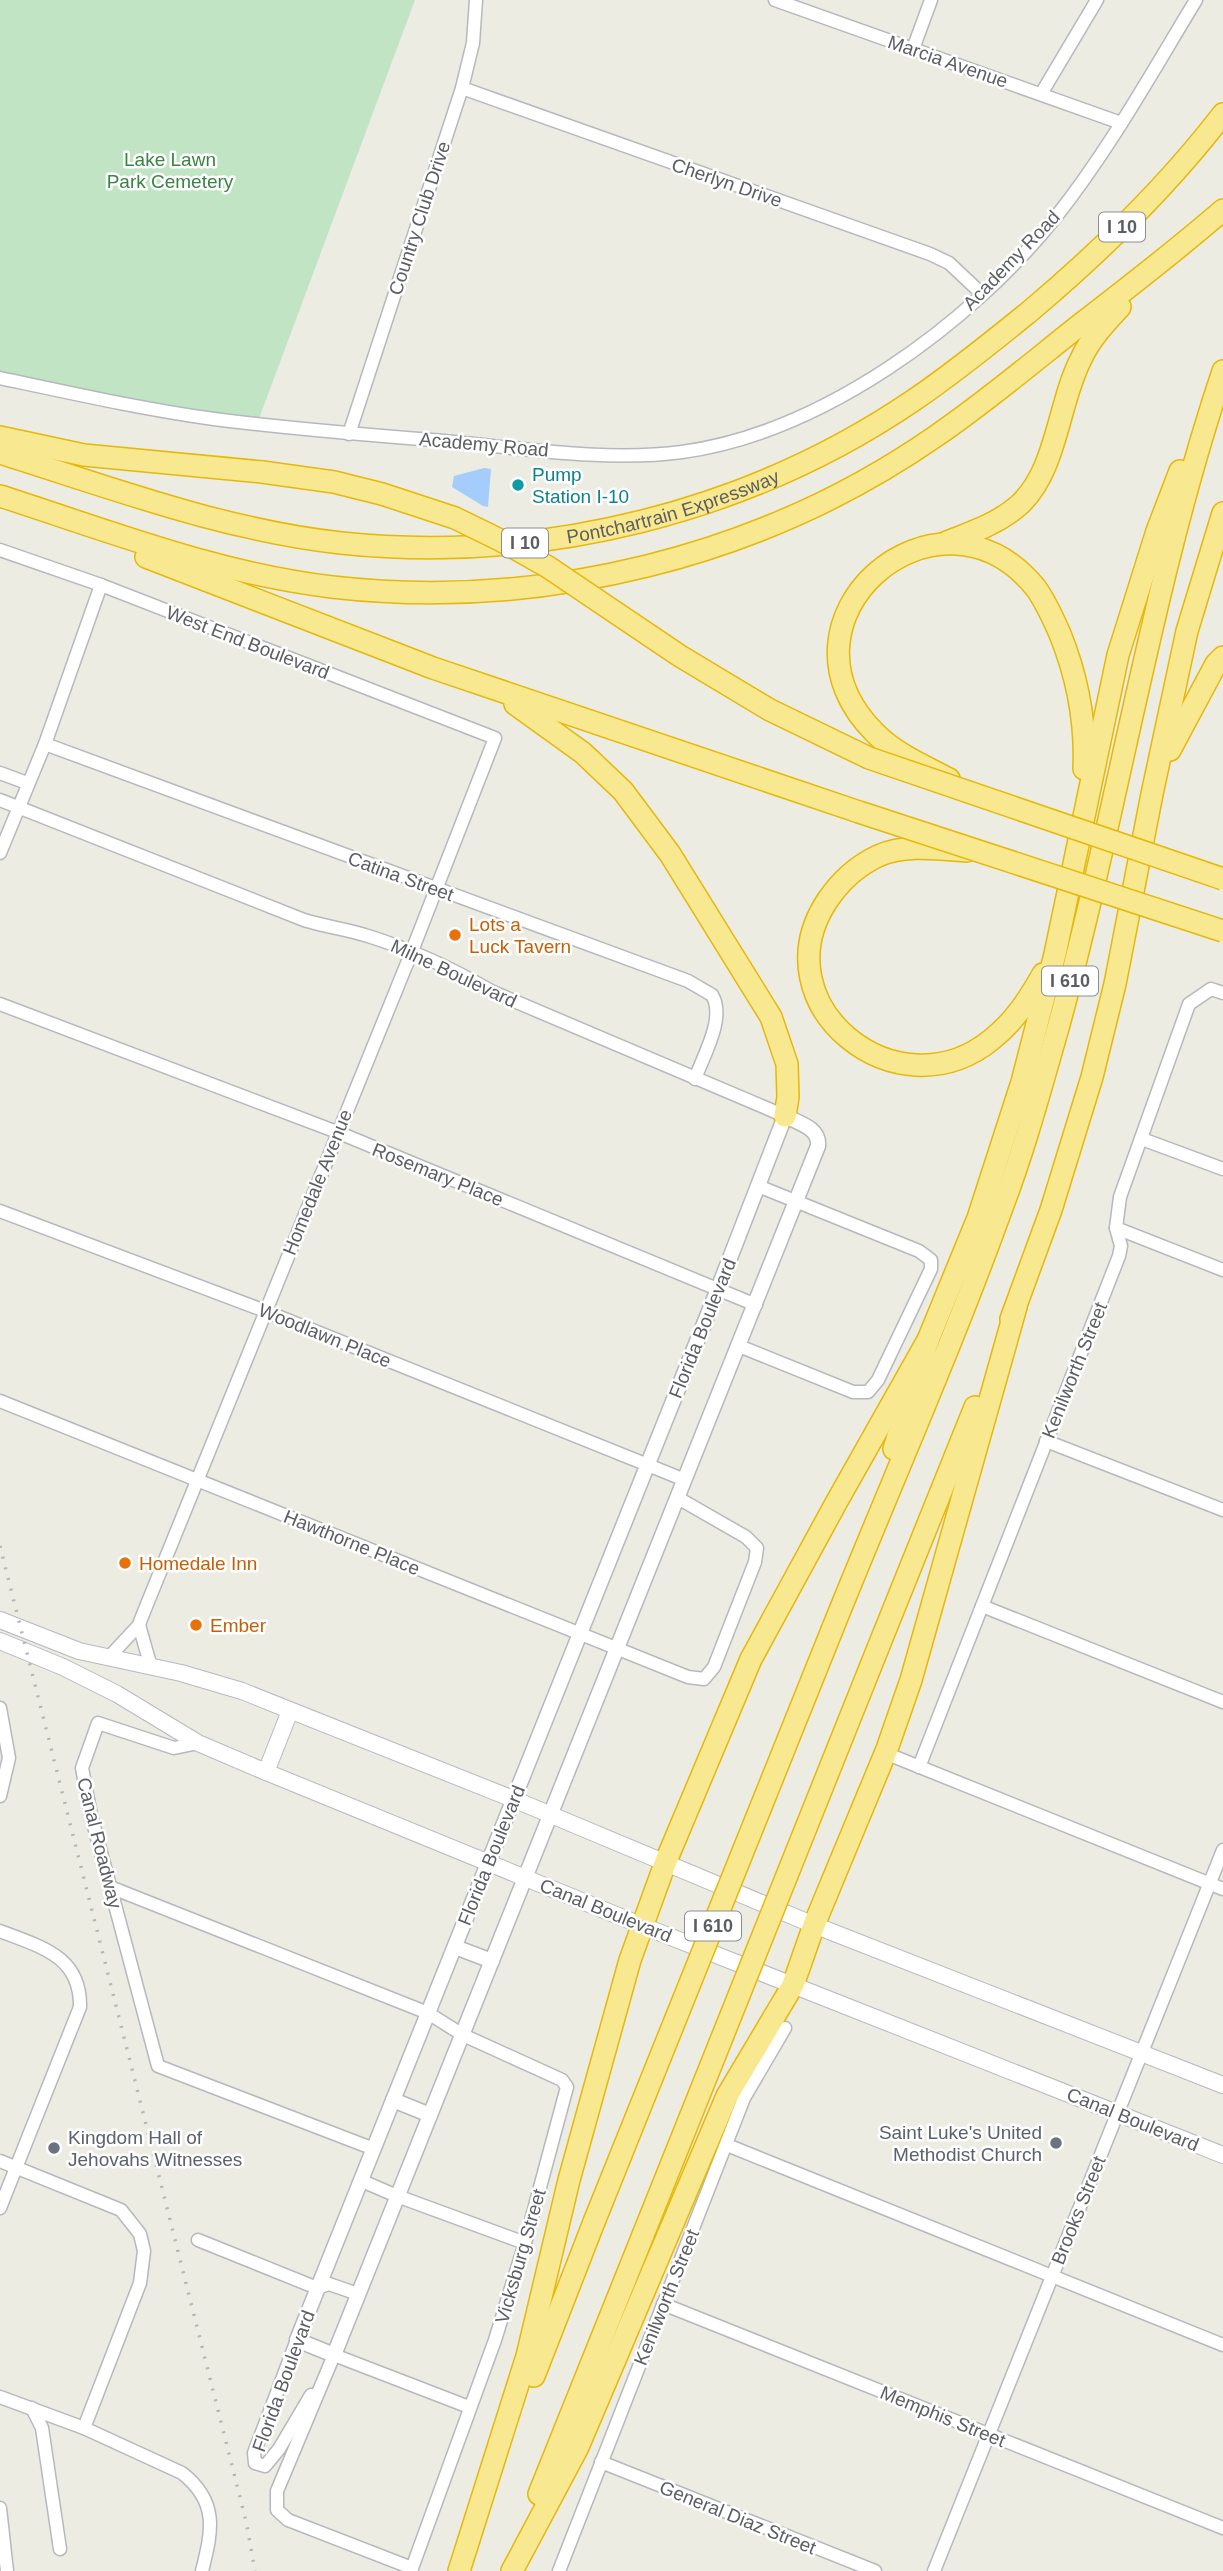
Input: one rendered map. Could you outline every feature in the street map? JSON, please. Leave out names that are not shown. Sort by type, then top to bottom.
[{"type":"highway","name":"Pontchartrain Expressway","points":[[0,453],[228,523],[276,534],[341,543],[407,548],[483,547],[552,541],[676,512],[737,492],[784,471],[847,441],[913,401],[1010,328],[1070,277],[1169,178],[1223,114]]},
{"type":"highway","name":"I 10","points":[[0,496],[228,567],[273,578],[330,587],[452,594],[534,586],[612,574],[739,538],[816,505],[894,463],[1007,384],[1223,210]]},
{"type":"highway","points":[[975,793],[907,757],[877,735],[853,706],[838,661],[843,620],[861,588],[890,562],[915,549],[945,543],[997,522],[1020,505],[1035,486],[1049,454],[1080,360],[1090,342],[1145,281],[1189,239]]},
{"type":"highway","points":[[855,1572],[928,1340],[978,1218],[1002,1149],[1055,954],[1118,655],[1157,531],[1223,361]]},
{"type":"highway","name":"I 610","points":[[459,2571],[594,2222],[963,1310],[1025,1143],[1071,978],[1183,503],[1223,371]]},
{"type":"highway","points":[[0,437],[84,455],[262,472],[334,482],[407,501],[455,518],[548,568],[680,656],[770,710],[869,758],[1223,878]]},
{"type":"highway","points":[[0,502],[490,688],[972,851],[1223,931]]},
{"type":"highway","name":"I 610","points":[[510,2571],[1016,1307],[1051,1210],[1092,1077],[1115,984],[1187,631],[1223,513]]},
{"type":"highway","points":[[945,543],[987,551],[1013,567],[1035,587],[1054,620],[1069,655],[1079,692],[1085,749],[1083,819]]},
{"type":"highway","points":[[1152,794],[1189,711],[1216,664],[1223,657]]},
{"type":"highway","points":[[490,688],[583,753],[623,791],[670,854],[771,1017],[786,1064],[788,1097],[785,1116]]},
{"type":"highway","points":[[972,851],[916,848],[879,855],[837,885],[823,907],[809,950],[810,971],[824,1012],[855,1044],[870,1054],[894,1063],[914,1066],[958,1058],[990,1042],[1023,1008],[1055,954]]},
{"type":"highway","points":[[510,2571],[583,2434],[727,2095],[793,1985],[911,1680],[1016,1307]]},
{"type":"highway","points":[[459,2571],[527,2356],[572,2168],[627,1972],[666,1861],[751,1659],[928,1340]]},
{"type":"main road","points":[[0,1620],[79,1651],[110,1656],[242,1691],[666,1861],[814,1925],[1223,2085]]},
{"type":"main road","name":"Canal Boulevard","points":[[0,1641],[63,1667],[117,1694],[198,1743],[266,1772],[643,1926],[1223,2155]]},
{"type":"main road","points":[[266,1772],[290,1711]]},
{"type":"street","name":"Country Club Drive","points":[[349,433],[462,89],[473,43],[476,0]]},
{"type":"street","name":"Marcia Avenue","points":[[775,0],[1121,123]]},
{"type":"street","points":[[914,49],[931,0]]},
{"type":"street","points":[[1041,94],[1097,0]]},
{"type":"street","name":"Academy Road","points":[[0,378],[211,418],[349,433],[616,455],[682,452],[763,433],[837,400],[905,356],[982,294],[1053,220],[1121,123],[1196,0]]},
{"type":"street","name":"Cherlyn Drive","points":[[462,89],[929,254],[948,263],[982,294]]},
{"type":"street","name":"West End Boulevard","points":[[0,550],[102,585],[495,738]]},
{"type":"street","points":[[0,853],[44,744],[102,585]]},
{"type":"street","name":"Homedale Avenue","points":[[110,1656],[139,1625],[412,951],[495,738]]},
{"type":"street","name":"Catina Street","points":[[44,744],[688,981],[712,995],[715,1000],[716,1018],[695,1079]]},
{"type":"street","points":[[0,772],[27,783]]},
{"type":"street","name":"Milne Boulevard","points":[[0,800],[304,920],[328,928],[349,930],[412,951],[453,968],[494,992],[785,1116],[816,1132],[819,1138]]},
{"type":"street","name":"Kenilworth Street","points":[[919,1767],[1119,1256],[1121,1246],[1115,1228],[1120,1197],[1189,1004],[1217,991]]},
{"type":"street","name":"Rosemary Place","points":[[0,1004],[337,1132],[755,1305]]},
{"type":"street","name":"Florida Boulevard","points":[[334,2355],[279,2449],[265,2466],[256,2463],[254,2453],[317,2288],[719,1289],[785,1116]]},
{"type":"street","name":"Florida Boulevard","points":[[411,2569],[288,2520],[277,2510],[277,2491],[797,1202],[819,1138]]},
{"type":"street","points":[[1142,1139],[1223,1169]]},
{"type":"street","points":[[739,1346],[853,1392],[868,1392],[878,1380],[929,1277],[931,1261],[919,1251],[758,1186]]},
{"type":"street","name":"Woodlawn Place","points":[[0,1212],[265,1311],[685,1480]]},
{"type":"street","points":[[1115,1228],[1223,1270]]},
{"type":"street","points":[[1207,1264],[1223,1276]]},
{"type":"street","name":"Hawthorne Place","points":[[0,1401],[617,1649],[688,1677],[704,1679],[714,1667],[755,1562],[757,1548],[746,1536],[678,1498]]},
{"type":"street","points":[[1046,1441],[1223,1510]]},
{"type":"street","points":[[982,1606],[1223,1702]]},
{"type":"street","points":[[139,1625],[151,1667]]},
{"type":"street","points":[[0,1708],[9,1758],[0,1796]]},
{"type":"street","name":"Canal Roadway","points":[[198,1743],[174,1748],[98,1723],[82,1768],[91,1815],[158,2066],[374,2149]]},
{"type":"street","points":[[885,1753],[1223,1889]]},
{"type":"street","name":"Brooks Street","points":[[934,2571],[1223,1850]]},
{"type":"street","name":"Vicksburg Street","points":[[110,1887],[428,2013],[463,2035],[562,2080],[566,2087],[525,2243],[495,2340],[411,2569]]},
{"type":"street","points":[[0,1931],[47,1951],[73,1970],[79,1983],[80,2007],[0,2208]]},
{"type":"street","points":[[455,1947],[492,1961]]},
{"type":"street","name":"Kenilworth Street","points":[[559,2571],[744,2098],[785,2028]]},
{"type":"street","points":[[394,2100],[430,2115]]},
{"type":"street","points":[[727,2145],[1223,2345]]},
{"type":"street","points":[[0,2161],[121,2210],[140,2234],[144,2251],[140,2283],[84,2428]]},
{"type":"street","points":[[362,2181],[525,2243]]},
{"type":"street","points":[[198,2241],[317,2288],[329,2284],[358,2294]]},
{"type":"street","name":"Memphis Street","points":[[663,2304],[1223,2528]]},
{"type":"street","points":[[297,2340],[469,2407]]},
{"type":"street","points":[[0,2396],[84,2428],[182,2473],[194,2483],[206,2502],[211,2519],[212,2533],[202,2571]]},
{"type":"street","points":[[32,2408],[42,2428],[60,2549]]},
{"type":"street","name":"General Diaz Street","points":[[601,2462],[876,2571]]},
{"type":"street","points":[[0,2508],[8,2571]]},
{"type":"green space","name":"Lake Lawn Park Cemetery","points":[[0,0],[415,0],[257,424],[0,378]]},
{"type":"water","points":[[484,468],[491,469],[488,507],[452,487],[454,476]]},
{"type":"railway","points":[[0,1546],[246,2521],[255,2571]]},
{"type":"place","name":"Pump Station I-10","points":[[518,485]]},
{"type":"place","name":"Lots a Luck Tavern","points":[[455,935]]},
{"type":"place","name":"Homedale Inn","points":[[125,1563]]},
{"type":"place","name":"Ember","points":[[196,1625]]},
{"type":"place","name":"Saint Luke's United Methodist Church","points":[[1056,2143]]},
{"type":"place","name":"Kingdom Hall of Jehovahs Witnesses","points":[[54,2148]]}]
